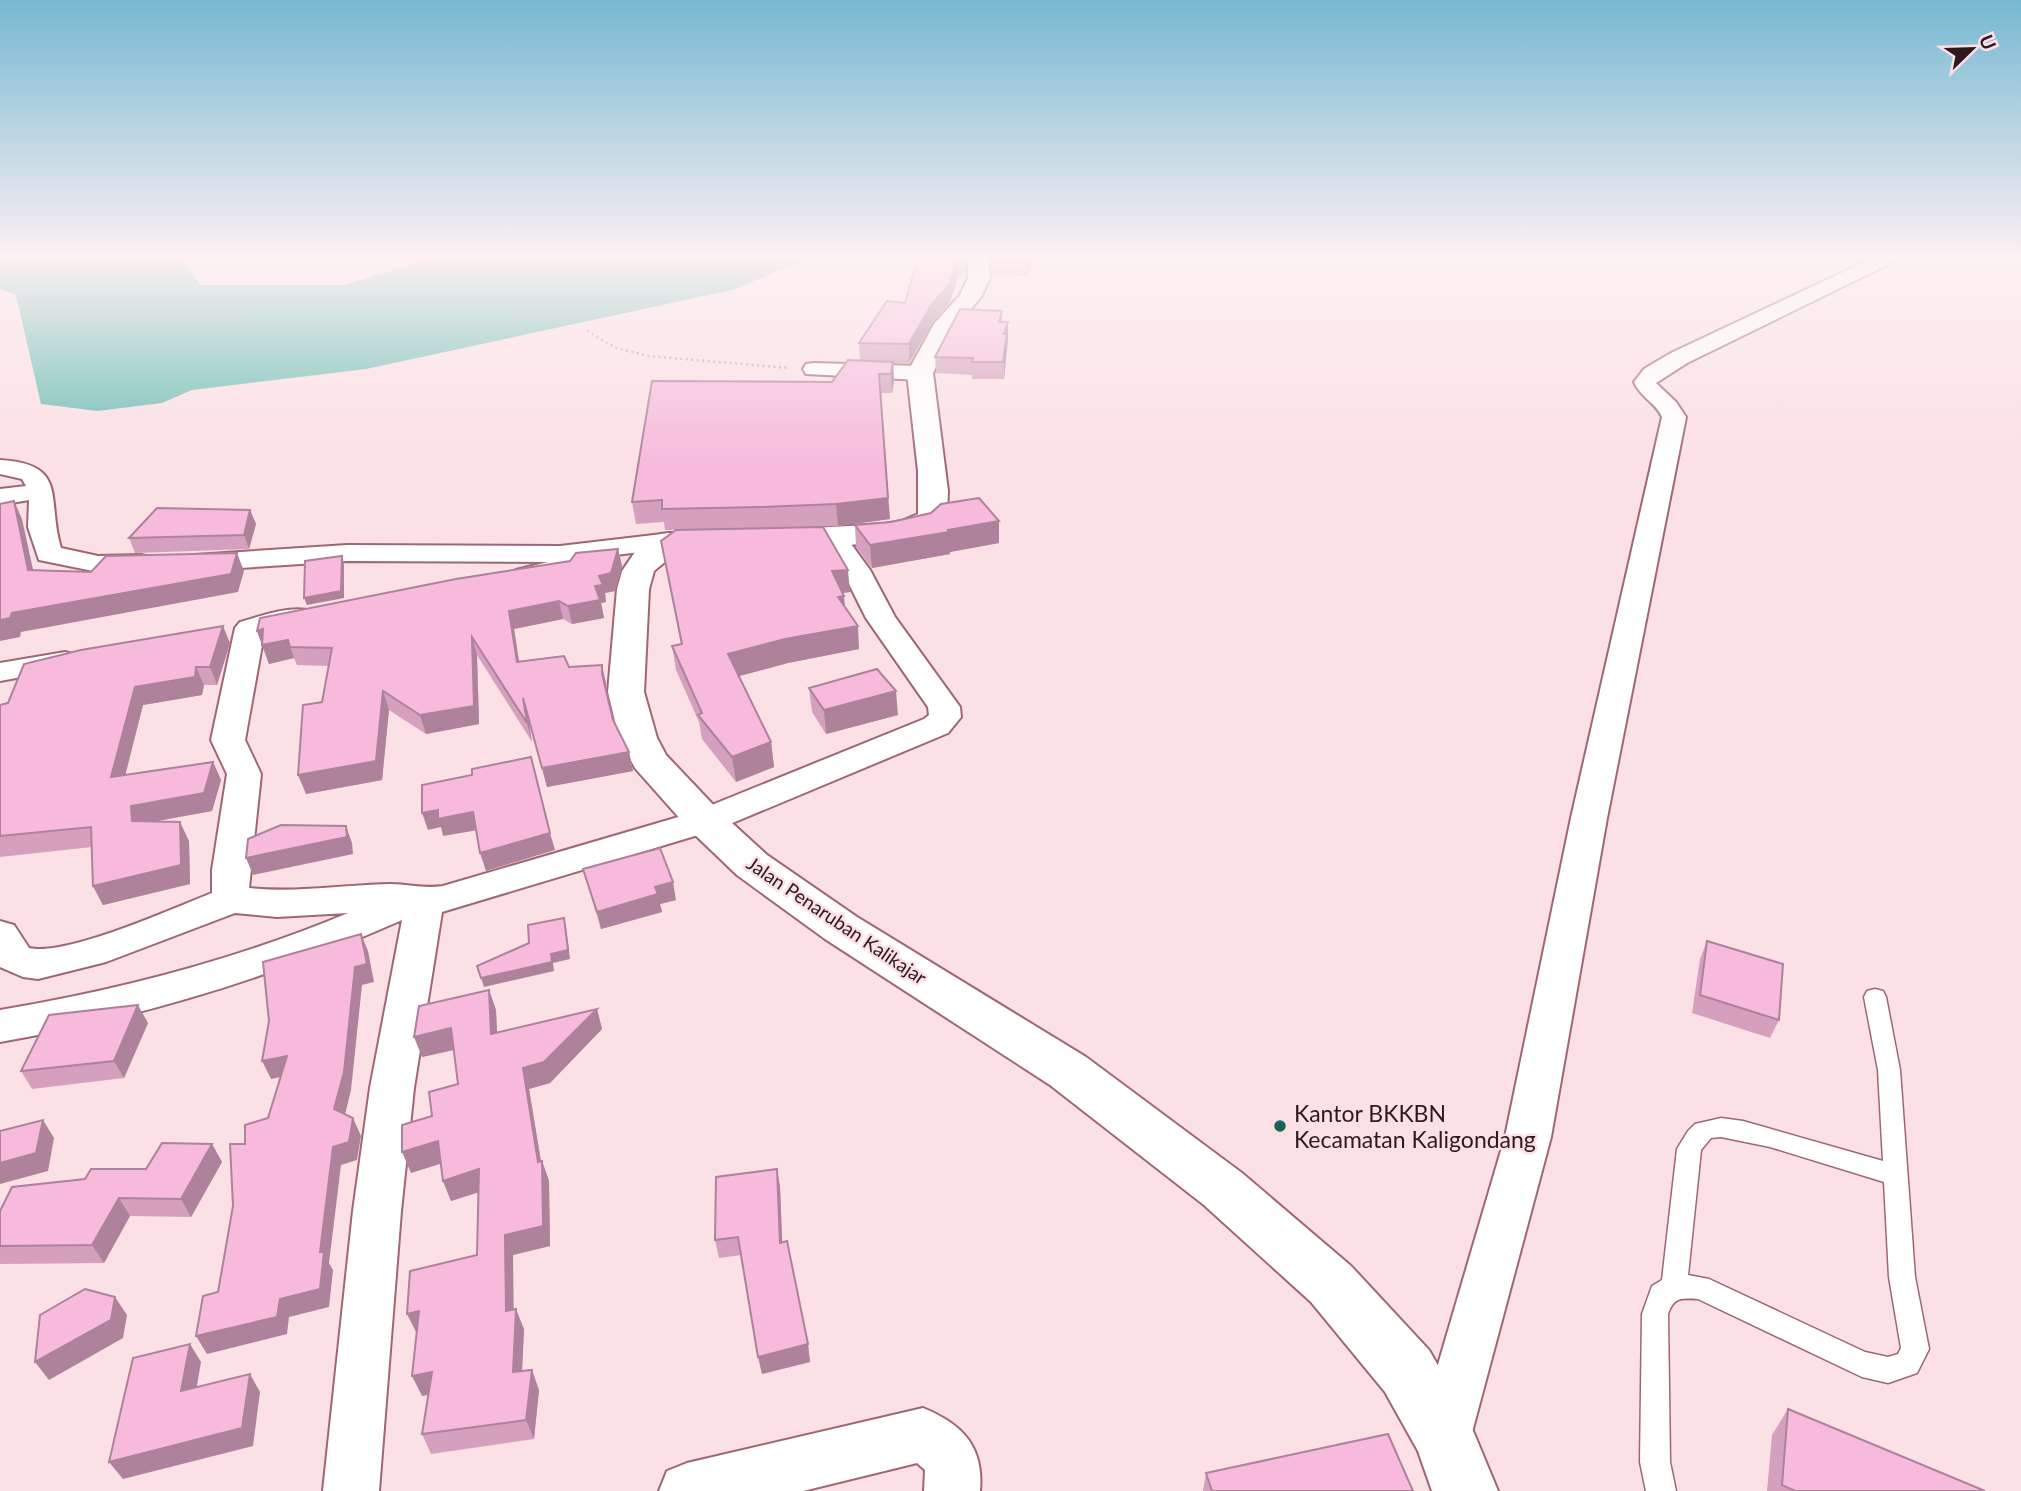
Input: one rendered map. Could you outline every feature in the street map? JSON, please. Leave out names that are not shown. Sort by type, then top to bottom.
[{"type":"street","points":[[460,586],[561,562],[663,546],[834,539],[914,528],[930,522],[934,514],[920,373],[923,362],[944,328]]},
{"type":"street","points":[[1444,1436],[1528,1137],[1589,818],[1674,417],[1671,408],[1649,391],[1645,382],[1652,374],[1679,358],[1742,328]]},
{"type":"street","points":[[814,369],[920,373]]},
{"type":"street","points":[[0,467],[16,468],[31,474],[42,491],[44,496],[41,527],[49,554],[98,564],[223,562],[348,553],[561,562]]},
{"type":"street","points":[[0,497],[42,491]]},
{"type":"street","points":[[0,1026],[54,1018],[145,998],[324,940],[418,902],[705,821],[936,726],[945,717],[944,707],[881,618],[856,570],[834,539]]},
{"type":"street","name":"Jalan Penaruban Kalikajar","points":[[663,546],[638,571],[633,589],[626,692],[638,738],[649,760],[705,821],[752,865],[841,928],[1068,1071],[1223,1189],[1331,1284],[1407,1371],[1444,1436],[1465,1491]]},
{"type":"street","points":[[232,901],[233,856],[244,771],[228,740],[237,630],[326,612]]},
{"type":"street","points":[[0,672],[92,656]]},
{"type":"street","points":[[0,934],[12,957],[23,964],[39,966],[77,956],[232,901],[277,904],[393,897],[418,902]]},
{"type":"street","points":[[351,1491],[390,1101],[418,902]]},
{"type":"street","points":[[687,1491],[758,1481],[923,1435],[943,1447],[955,1472],[952,1491]]},
{"type":"lane","points":[[1661,1491],[1655,1462],[1656,1314],[1661,1295],[1674,1286],[1700,1287],[1862,1364],[1888,1370],[1907,1364],[1915,1349],[1902,1277],[1889,1070],[1875,997]]},
{"type":"lane","points":[[1674,1286],[1689,1149],[1697,1135],[1707,1129],[1721,1126],[1750,1132],[1896,1176]]},
{"type":"path","points":[[587,331],[597,340],[639,354],[773,368],[814,369]]},
{"type":"shaded area","points":[[23,328],[558,328],[366,369],[192,390],[162,403],[98,411],[41,404]]},
{"type":"building","points":[[869,328],[918,328],[909,344],[859,343]]},
{"type":"building","points":[[950,328],[1006,328],[1003,362],[972,362],[973,358],[935,357]]},
{"type":"building","points":[[848,360],[893,362],[891,374],[879,374],[888,498],[836,504],[662,509],[662,500],[632,502],[652,381],[832,382]]},
{"type":"building","points":[[979,498],[999,521],[870,545],[855,525],[891,522],[931,513],[941,504]]},
{"type":"building","points":[[14,501],[28,570],[91,572],[106,556],[237,553],[231,574],[12,613],[10,618],[0,620],[0,504]]},
{"type":"building","points":[[157,508],[250,510],[244,535],[129,538]]},
{"type":"building","points":[[823,527],[848,570],[832,571],[844,596],[838,597],[858,626],[785,639],[728,654],[771,742],[732,757],[698,715],[702,713],[672,646],[682,644],[661,541],[676,530]]},
{"type":"building","points":[[618,549],[611,573],[599,576],[603,585],[595,586],[600,600],[568,606],[559,601],[509,611],[517,662],[564,656],[569,667],[602,665],[613,720],[629,752],[542,768],[523,698],[527,723],[472,637],[474,706],[420,715],[383,691],[376,761],[298,775],[303,705],[322,702],[332,648],[290,647],[288,640],[262,645],[263,629],[257,631],[260,618],[456,579],[570,561],[576,553]]},
{"type":"building","points":[[342,556],[341,591],[304,598],[305,561]]},
{"type":"building","points":[[223,626],[210,667],[196,667],[195,677],[135,687],[111,777],[213,762],[204,793],[131,806],[132,821],[180,822],[181,865],[93,886],[91,827],[0,836],[0,705],[8,703],[24,664],[81,650]]},
{"type":"building","points":[[877,669],[896,691],[824,710],[809,688]]},
{"type":"building","points":[[531,757],[550,833],[480,853],[473,812],[438,819],[438,810],[422,813],[422,785],[472,775],[472,769]]},
{"type":"building","points":[[281,825],[346,826],[347,837],[246,858],[248,839]]},
{"type":"building","points":[[660,848],[673,882],[655,887],[658,894],[597,912],[583,869]]},
{"type":"building","points":[[564,918],[568,950],[551,954],[552,962],[481,978],[477,966],[529,943],[528,925]]},
{"type":"building","points":[[361,934],[367,964],[355,967],[344,1072],[334,1109],[353,1118],[349,1142],[333,1147],[320,1252],[324,1252],[320,1289],[280,1299],[277,1317],[196,1336],[203,1296],[218,1292],[233,1206],[230,1144],[245,1144],[245,1125],[268,1118],[287,1056],[262,1061],[269,1021],[263,962]]},
{"type":"building","points":[[1707,941],[1783,964],[1779,1020],[1700,995]]},
{"type":"building","points":[[489,990],[491,1034],[597,1009],[544,1062],[523,1068],[538,1162],[542,1161],[543,1226],[505,1235],[506,1311],[516,1309],[513,1372],[532,1370],[526,1420],[422,1434],[432,1372],[412,1376],[419,1311],[407,1314],[410,1271],[477,1255],[479,1169],[443,1181],[438,1141],[402,1152],[402,1125],[432,1116],[429,1092],[458,1084],[451,1028],[414,1037],[419,1006]]},
{"type":"building","points":[[138,1005],[114,1061],[21,1071],[49,1015]]},
{"type":"building","points":[[43,1120],[36,1153],[0,1163],[0,1131]]},
{"type":"building","points":[[162,1143],[212,1144],[181,1199],[119,1198],[92,1245],[0,1246],[0,1211],[12,1187],[85,1179],[91,1169],[146,1169]]},
{"type":"building","points":[[777,1169],[780,1243],[787,1241],[808,1344],[758,1357],[738,1237],[715,1240],[716,1177]]},
{"type":"building","points":[[85,1289],[115,1297],[111,1320],[35,1362],[40,1315]]},
{"type":"building","points":[[190,1344],[181,1391],[250,1374],[242,1428],[109,1462],[133,1358]]},
{"type":"building","points":[[1788,1409],[1985,1491],[1795,1491],[1782,1485]]},
{"type":"building","points":[[1388,1434],[1413,1491],[1212,1491],[1206,1473]]},
{"type":"place","name":"Kantor BKKBN Kecamatan Kaligondang","points":[[1280,1126]]}]
